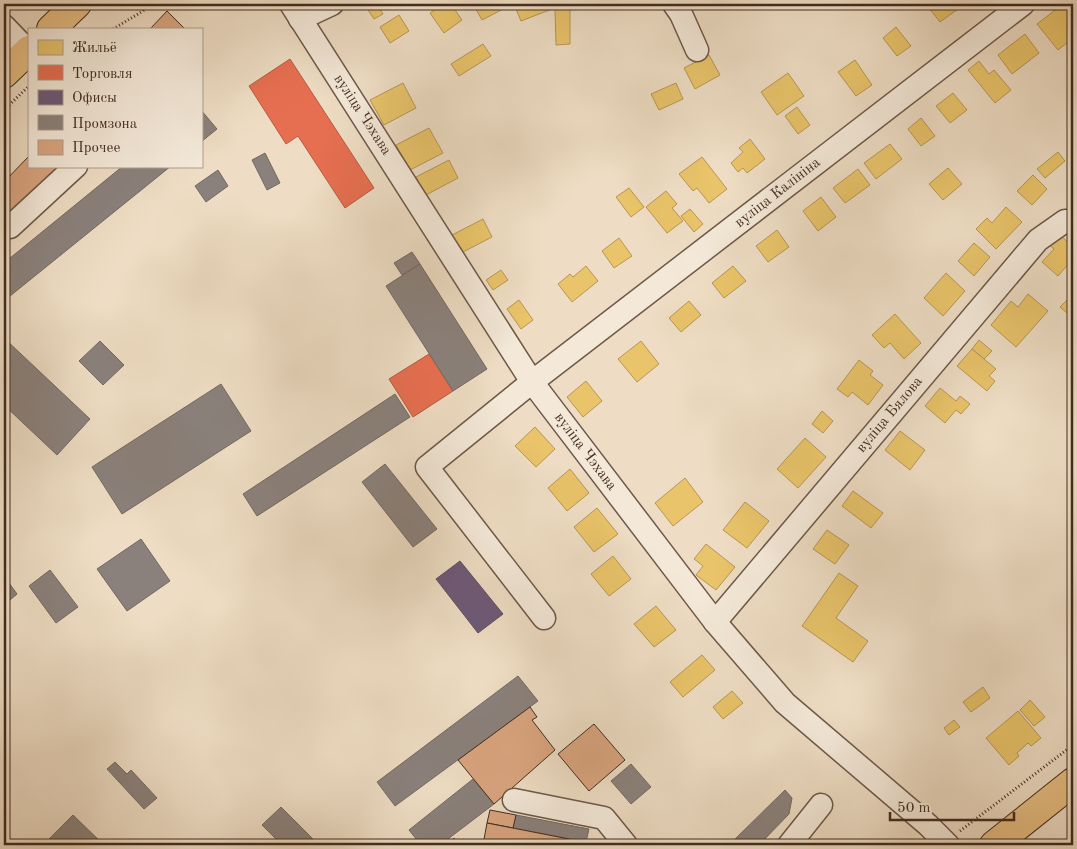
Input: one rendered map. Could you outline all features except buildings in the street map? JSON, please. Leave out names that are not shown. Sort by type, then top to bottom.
[{"type":"main road","points":[[52,28],[77,4]]},
{"type":"main road","points":[[4,74],[28,51]]},
{"type":"main road","points":[[994,845],[1073,782]]},
{"type":"street","points":[[295,11],[332,4]]},
{"type":"street","points":[[674,4],[681,14],[697,50]]},
{"type":"street","name":"вуліца Калініна","points":[[544,618],[427,467],[532,382],[1023,4]]},
{"type":"street","name":"вуліца Чэхава","points":[[295,11],[532,382],[715,622],[785,703],[947,844]]},
{"type":"street","points":[[4,26],[28,51]]},
{"type":"street","points":[[10,228],[74,168]]},
{"type":"street","name":"вуліца Бялова","points":[[715,622],[1038,240],[1066,220],[1073,221]]},
{"type":"street","points":[[514,800],[604,818],[626,845]]},
{"type":"street","points":[[789,845],[821,805]]},
{"type":"path","points":[[115,28],[143,11],[149,4]]},
{"type":"path","points":[[4,110],[28,87]]},
{"type":"path","points":[[947,844],[1073,745]]}]
